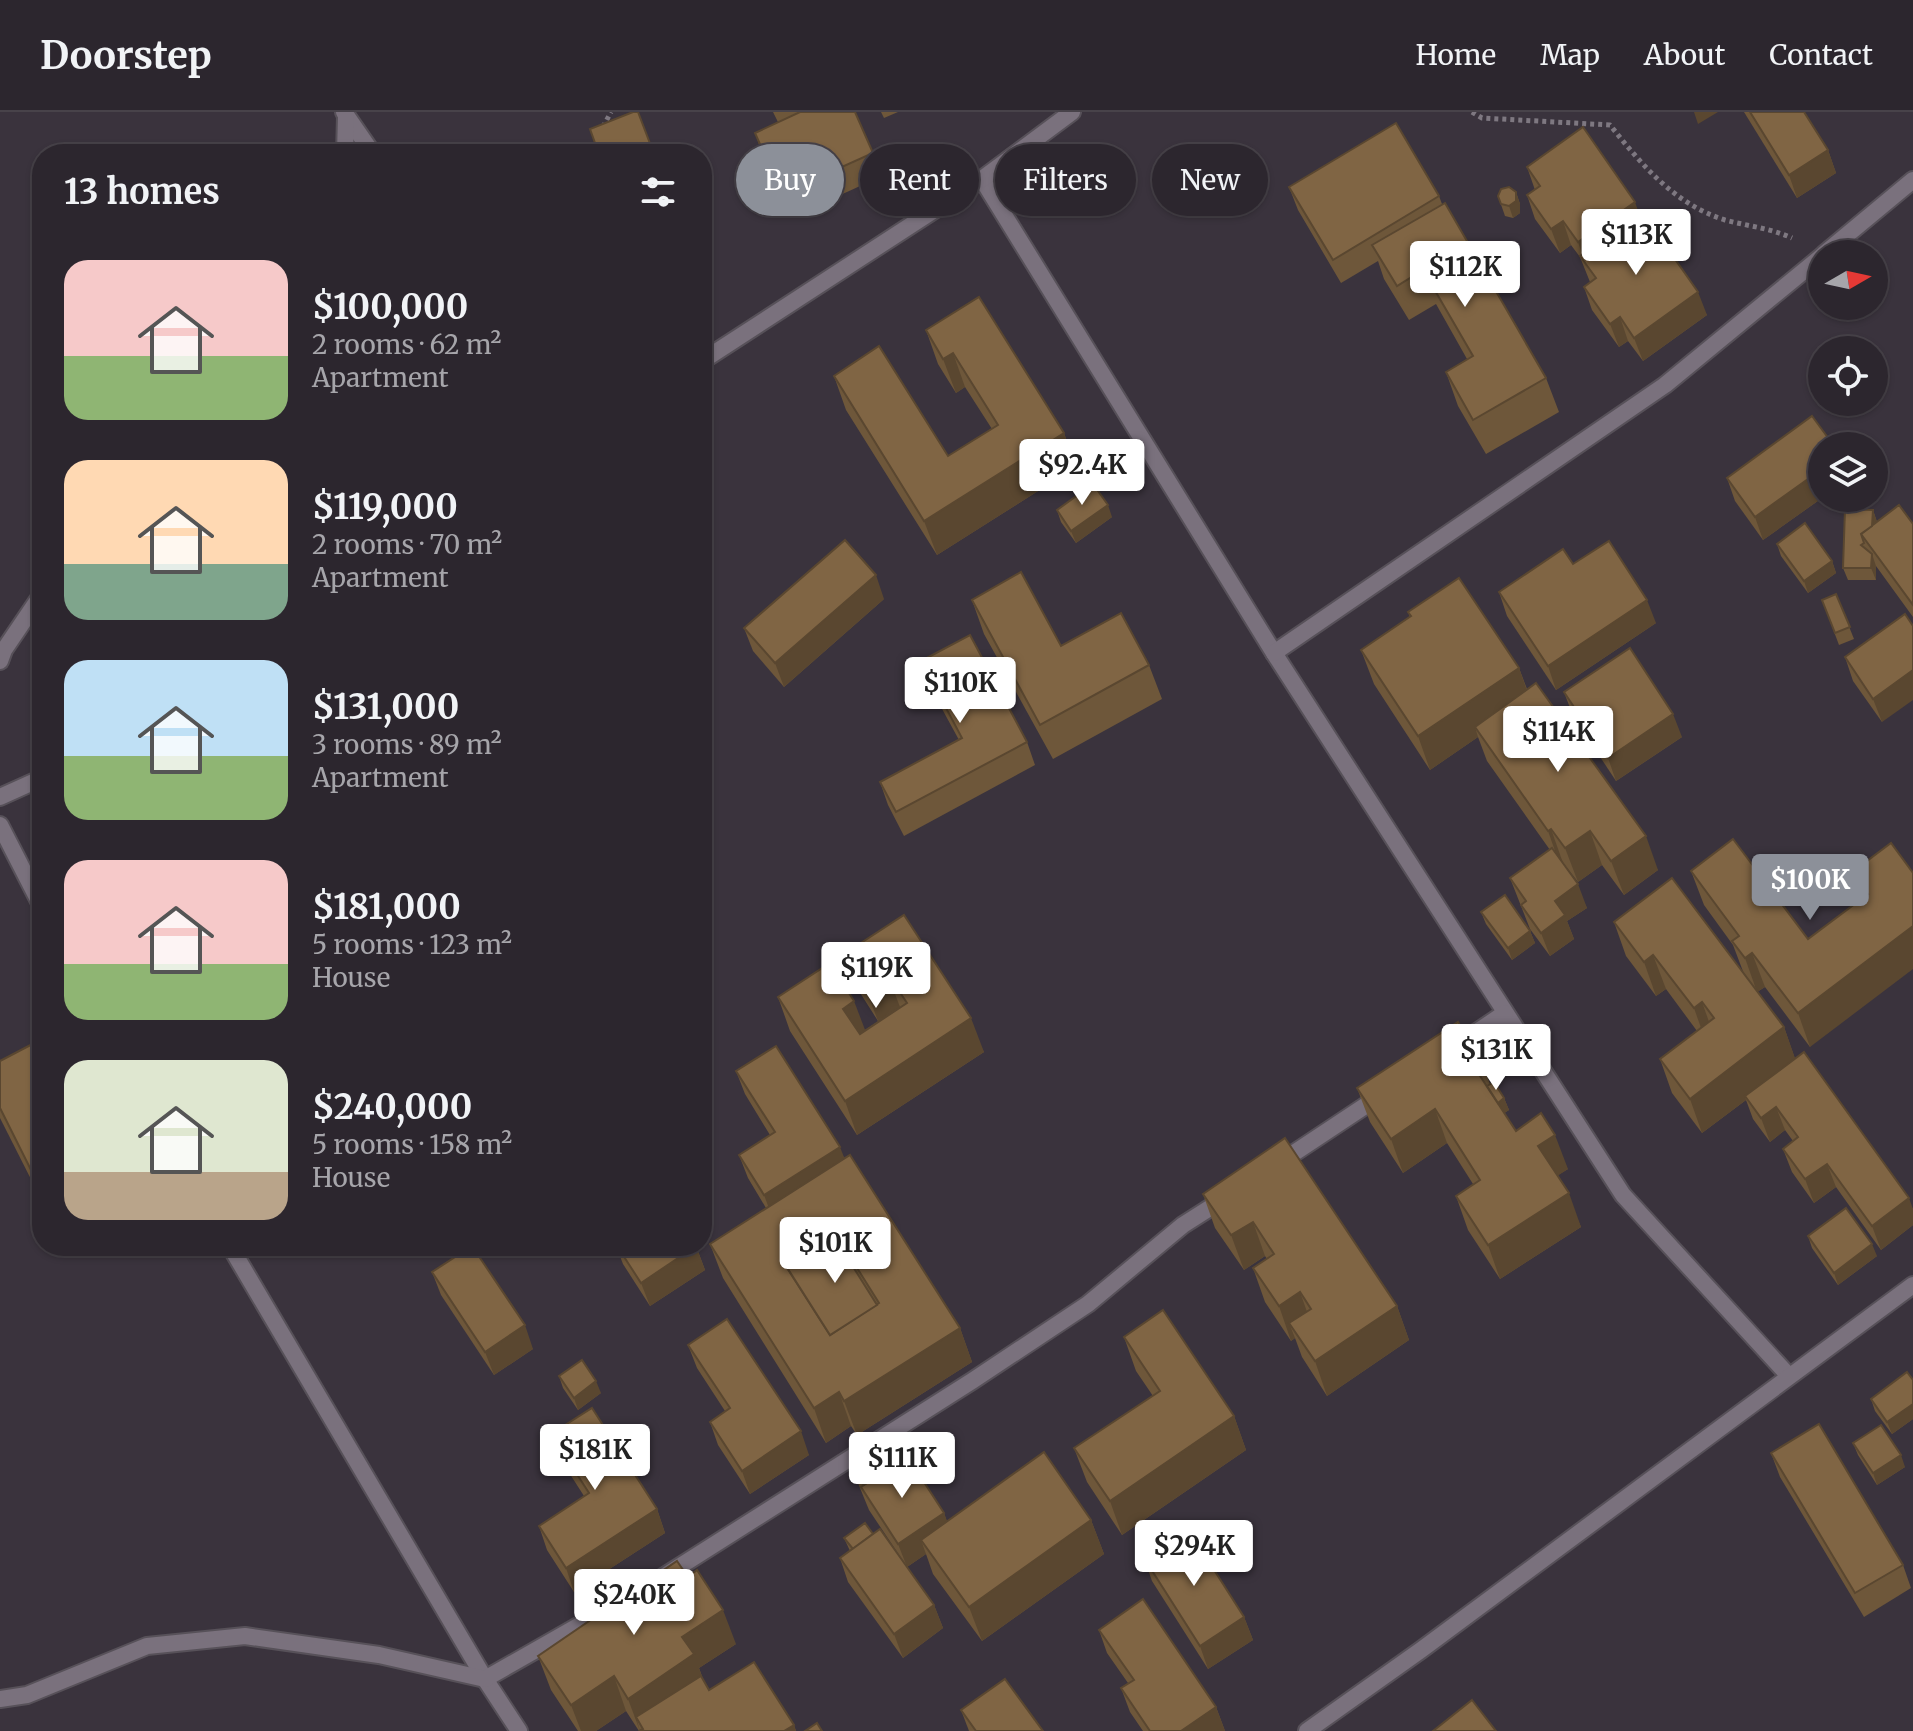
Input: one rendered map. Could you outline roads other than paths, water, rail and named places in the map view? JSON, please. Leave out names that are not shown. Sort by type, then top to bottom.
[{"type":"street","points":[[712,354],[982,179],[1072,112]]},
{"type":"street","points":[[345,113],[345,144]]},
{"type":"street","points":[[345,113],[366,144]]},
{"type":"street","points":[[982,179],[1274,653],[1623,1195],[1789,1376]]},
{"type":"street","points":[[1841,240],[1913,180]]},
{"type":"street","points":[[1274,653],[1665,385],[1808,267]]},
{"type":"street","points":[[0,661],[32,609]]},
{"type":"street","points":[[0,797],[32,783]]},
{"type":"street","points":[[0,825],[32,887]]},
{"type":"street","points":[[1439,1057],[1505,1013]]},
{"type":"street","points":[[0,1699],[27,1695],[147,1646],[245,1636],[379,1655],[485,1679],[682,1567],[972,1381],[1088,1304],[1183,1225],[1400,1083]]},
{"type":"street","points":[[236,1256],[485,1679],[519,1731]]},
{"type":"street","points":[[1307,1731],[1434,1641],[1913,1285]]}]
